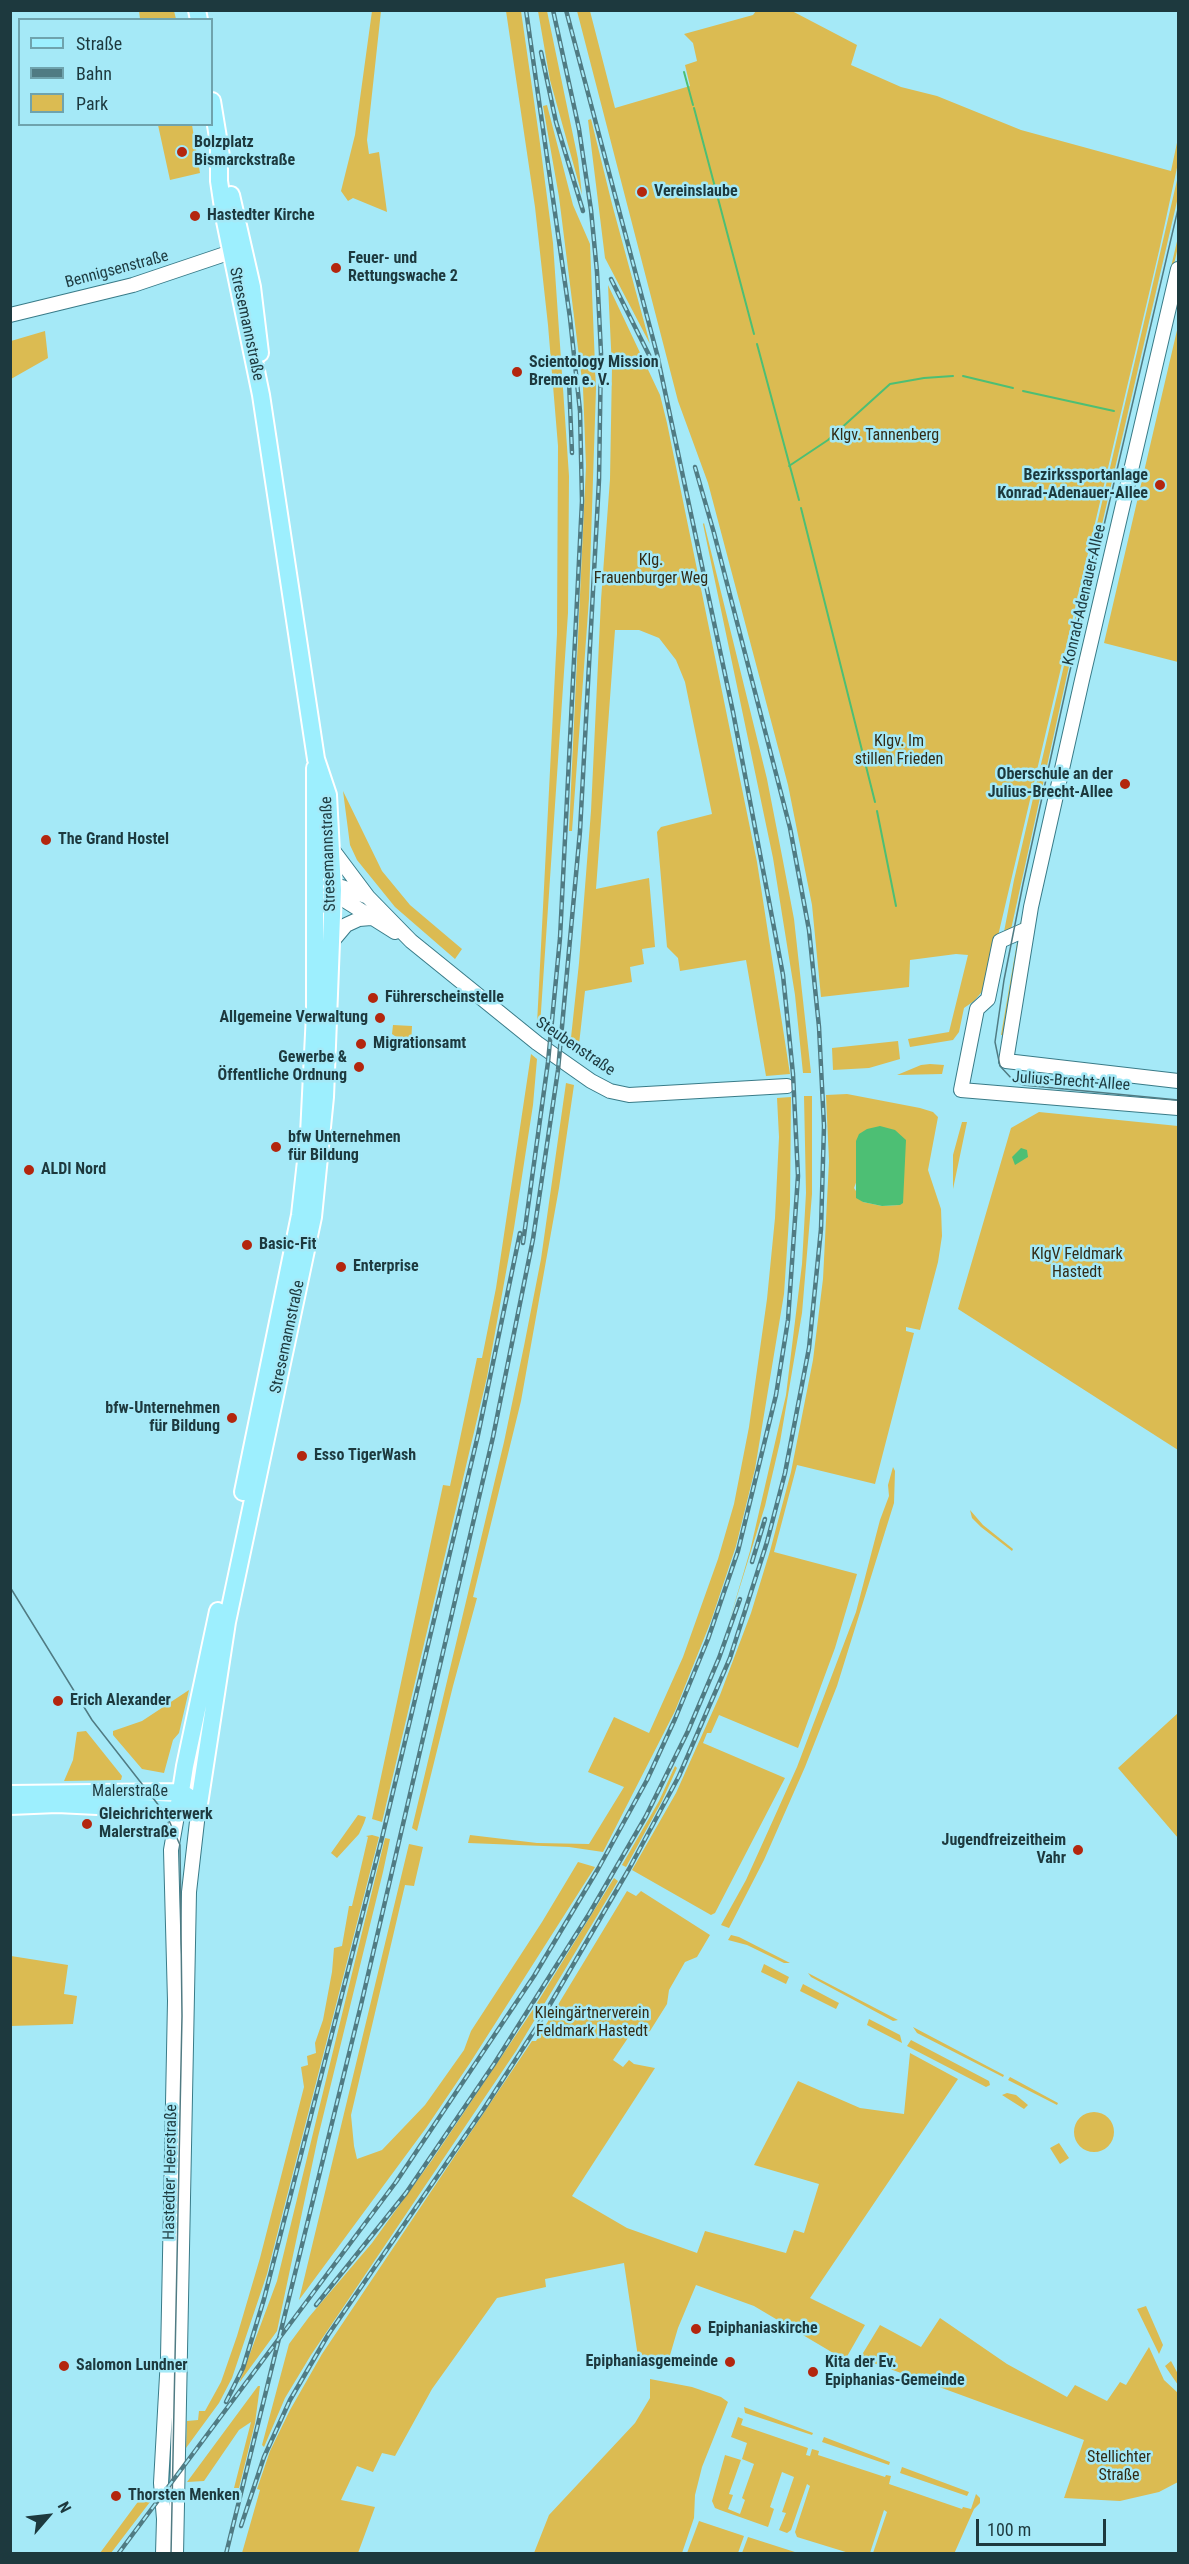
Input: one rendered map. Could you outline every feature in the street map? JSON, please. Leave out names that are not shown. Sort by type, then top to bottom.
[{"type":"main road","name":"Stresemannstraße","points":[[199,1804],[227,1622],[314,1217],[325,1096],[333,890],[328,795],[316,759],[261,395],[256,314],[237,249],[213,108]]},
{"type":"main road","name":"Bennigsenstraße","points":[[10,315],[133,285],[237,249]]},
{"type":"main road","name":"Konrad-Adenauer-Allee","points":[[1006,1061],[1027,929],[1082,680],[1179,269]]},
{"type":"main road","name":"Stresemannstraße","points":[[181,1791],[300,1215],[312,1093],[316,865],[313,792],[316,759]]},
{"type":"main road","name":"Steubenstraße","points":[[332,849],[368,897],[411,941],[537,1043],[577,1072],[610,1091],[644,1095],[787,1086]]},
{"type":"main road","name":"Steubenstraße","points":[[316,865],[320,876],[348,903],[411,941]]},
{"type":"main road","name":"Steubenstraße","points":[[333,890],[342,887],[368,897]]},
{"type":"main road","points":[[314,906],[325,893],[333,890]]},
{"type":"main road","points":[[330,945],[346,925],[359,919],[372,918]]},
{"type":"main road","name":"Julius-Brecht-Allee","points":[[1027,929],[1000,941],[988,999],[977,1009],[961,1090],[1179,1108]]},
{"type":"main road","name":"Julius-Brecht-Allee","points":[[1006,1061],[1179,1081]]},
{"type":"main road","name":"Malerstraße","points":[[10,1794],[181,1791],[199,1804]]},
{"type":"main road","name":"Hastedter Heerstraße","points":[[163,2553],[163,2453],[168,2347],[174,2001],[171,1859],[181,1791]]},
{"type":"main road","name":"Malerstraße","points":[[10,1806],[57,1804],[178,1810],[199,1804]]},
{"type":"main road","name":"Hastedter Heerstraße","points":[[176,2553],[189,1892],[199,1804]]},
{"type":"main road","points":[[163,2453],[169,2468],[178,2465]]},
{"type":"green space","points":[[139,11],[174,11],[176,18],[140,18]]},
{"type":"green space","points":[[372,11],[381,11],[367,140],[369,154],[379,152],[387,212],[353,198],[348,201],[341,191],[355,135]]},
{"type":"green space","points":[[506,11],[521,11],[539,136],[553,243],[569,476],[568,613],[540,1026],[537,1024],[557,634],[558,446],[535,207]]},
{"type":"green space","points":[[538,11],[547,11],[578,159],[582,195],[550,80]]},
{"type":"green space","name":"Klgv. Tannenberg","points":[[577,11],[590,11],[615,108],[690,86],[685,65],[697,61],[693,43],[684,34],[753,15],[756,11],[792,11],[857,45],[851,65],[901,87],[937,96],[1021,130],[1171,171],[1178,138],[1178,163],[1159,251],[986,987],[974,1001],[964,1008],[959,1032],[953,1040],[910,1047],[908,1039],[949,1032],[968,955],[956,954],[910,960],[909,987],[821,997],[812,905],[788,785],[708,483],[678,401]]},
{"type":"green space","points":[[547,105],[573,205],[590,244],[596,389],[589,599],[572,831],[569,831],[586,466],[583,388],[559,197],[543,106]]},
{"type":"green space","points":[[591,119],[650,344],[605,258],[588,120]]},
{"type":"green space","points":[[158,126],[192,126],[200,173],[170,180]]},
{"type":"green space","points":[[1178,176],[1178,197],[1067,675],[1010,934],[1003,937],[1014,880]]},
{"type":"green space","points":[[1178,237],[1178,247],[1078,678],[1023,928],[1019,930],[1075,677]]},
{"type":"green space","name":"Klg. Frauenburger Weg","points":[[608,285],[660,395],[667,423],[757,862],[790,1074],[766,1076],[746,960],[680,971],[678,958],[667,947],[657,832],[661,827],[712,814],[685,682],[676,660],[659,638],[639,630],[615,630],[596,889],[649,878],[655,947],[642,949],[644,964],[630,967],[632,982],[585,991],[578,1053],[570,1047],[591,811],[601,600],[610,479],[612,368]]},
{"type":"green space","name":"Bezirkssportanlage Konrad-Adenauer-Allee","points":[[1178,326],[1178,662],[1104,643]]},
{"type":"green space","points":[[45,331],[48,358],[11,379],[11,341]]},
{"type":"green space","points":[[704,523],[767,779],[783,861],[794,919],[811,1073],[803,1073],[795,995],[773,858]]},
{"type":"green space","points":[[343,791],[382,871],[410,905],[462,949],[455,959],[395,907],[357,860],[350,845]]},
{"type":"green space","points":[[1023,935],[1004,1035],[1001,1035],[1018,937]]},
{"type":"green space","points":[[393,1025],[412,1026],[411,1045],[408,1039],[401,1040],[392,1034]]},
{"type":"green space","points":[[898,1041],[900,1059],[869,1068],[833,1070],[832,1048]]},
{"type":"green space","points":[[531,1054],[537,1059],[533,1105],[487,1377],[382,1822],[372,1819],[443,1485],[450,1486],[477,1358],[482,1358],[496,1288]]},
{"type":"green space","points":[[921,1065],[944,1065],[942,1074],[897,1075]]},
{"type":"green space","points":[[566,1083],[574,1085],[559,1188],[521,1401],[473,1597],[477,1598],[417,1831],[412,1828],[504,1442],[524,1346],[541,1259]]},
{"type":"green space","points":[[847,1094],[920,1108],[933,1112],[938,1117],[928,1170],[941,1209],[942,1236],[938,1262],[920,1330],[906,1327],[906,1331],[914,1333],[875,1484],[797,1465],[774,1552],[857,1574],[835,1648],[798,1748],[719,1715],[711,1733],[707,1733],[703,1743],[785,1778],[715,1913],[711,1915],[632,1870],[676,1793],[720,1695],[751,1613],[791,1472],[813,1360],[823,1279],[829,1161],[826,1095]],"holes":[[[856,1141],[900,1205],[882,1206],[863,1202],[854,1188],[857,1180]]]},
{"type":"green space","points":[[804,1096],[812,1096],[812,1194],[802,1313],[780,1442],[765,1506],[729,1622],[750,1551],[786,1395],[802,1264],[806,1193]]},
{"type":"green space","points":[[791,1097],[790,1204],[784,1294],[755,1469],[736,1546],[711,1621],[675,1711],[603,1852],[569,1847],[468,1843],[470,1835],[537,1843],[589,1844],[624,1787],[588,1772],[614,1717],[649,1733],[683,1657],[718,1559],[734,1504],[749,1427],[767,1299],[775,1218],[779,1137],[777,1098]]},
{"type":"green space","name":"KlgV Feldmark Hastedt","points":[[1039,1112],[1178,1126],[1178,1450],[958,1309],[1011,1128]]},
{"type":"green space","points":[[962,1122],[967,1122],[953,1189],[953,1155]]},
{"type":"green space","points":[[893,1467],[895,1471],[894,1503],[837,1686],[805,1767],[764,1860],[729,1928],[721,1925],[746,1880],[797,1767],[856,1612],[880,1520],[889,1496],[888,1485]]},
{"type":"green space","points":[[970,1510],[983,1525],[1013,1549],[1012,1551],[981,1527],[972,1518]]},
{"type":"green space","points":[[189,1690],[179,1733],[173,1740],[164,1773],[142,1769],[113,1735],[113,1731],[142,1721]]},
{"type":"green space","points":[[1178,1713],[1178,1838],[1118,1768]]},
{"type":"green space","points":[[86,1731],[122,1776],[121,1780],[64,1781],[73,1760],[77,1732]]},
{"type":"green space","points":[[675,1766],[677,1768],[662,1801],[626,1867],[622,1865],[659,1801]]},
{"type":"green space","points":[[358,1815],[366,1817],[359,1834],[337,1858],[331,1853]]},
{"type":"green space","points":[[366,1836],[379,1837],[267,2274],[232,2378],[219,2403],[186,2448],[187,2421],[198,2420],[199,2411],[205,2411],[221,2382],[237,2336],[260,2258],[304,2087],[301,2067],[308,2065],[307,2056],[316,2053],[315,2043],[323,2020],[334,1948],[342,1946],[349,1906],[352,1906],[368,1837]]},
{"type":"green space","points":[[385,1838],[390,1839],[383,1872],[318,2137],[277,2331],[239,2383],[277,2281]]},
{"type":"green space","points":[[409,1844],[423,1847],[414,1886],[405,1885],[351,2115],[357,2159],[382,2150],[425,2105],[464,2050],[471,2031],[578,1862],[595,1867],[426,2128],[299,2300]]},
{"type":"green space","points":[[614,1878],[618,1881],[516,2051],[311,2355],[285,2398],[264,2447],[262,2445],[289,2344],[372,2243],[432,2160],[532,2011]]},
{"type":"green space","name":"Kleingärtnerverein Feldmark Hastedt","points":[[627,1891],[636,1896],[641,1891],[710,1935],[697,1957],[685,1962],[669,1990],[667,2004],[650,2031],[639,2036],[632,2032],[613,2060],[623,2067],[629,2060],[634,2064],[655,2068],[572,2196],[627,2228],[697,2253],[705,2231],[786,2253],[794,2230],[804,2233],[819,2184],[754,2165],[798,2081],[860,2108],[904,2114],[910,2053],[958,2079],[810,2298],[865,2325],[845,2360],[754,2306],[696,2285],[678,2328],[668,2362],[638,2357],[624,2263],[545,2279],[546,2287],[497,2298],[432,2389],[395,2456],[382,2453],[373,2472],[357,2466],[341,2500],[375,2507],[358,2553],[242,2553],[260,2490],[257,2489],[270,2451],[322,2354],[532,2041],[536,2041]]},
{"type":"green space","points":[[731,1935],[790,1963],[784,1963],[747,1945],[728,1940]]},
{"type":"green space","points":[[11,1956],[68,1965],[64,1994],[77,1996],[73,2024],[11,2026]]},
{"type":"green space","points":[[764,1964],[789,1977],[786,1984],[761,1972]]},
{"type":"green space","points":[[808,1973],[898,2020],[893,2021],[811,1977]]},
{"type":"green space","points":[[803,1984],[839,2003],[836,2009],[800,1991]]},
{"type":"green space","points":[[869,2019],[900,2035],[902,2043],[867,2025]]},
{"type":"green space","points":[[913,2027],[1004,2075],[1003,2077],[917,2033]]},
{"type":"green space","points":[[911,2040],[989,2081],[990,2085],[986,2087],[907,2046]]},
{"type":"green space","points":[[1010,2077],[1058,2103],[1057,2105],[1008,2080]]},
{"type":"green space","points":[[1007,2093],[1016,2095],[1028,2105],[1024,2109],[1002,2095]]},
{"type":"green space","points":[[1094,2112],[1102,2113],[1108,2118],[1113,2124],[1113,2140],[1108,2146],[1102,2151],[1094,2152],[1086,2151],[1080,2146],[1075,2140],[1074,2132],[1075,2124],[1080,2118],[1086,2113]]},
{"type":"green space","points":[[1059,2143],[1069,2158],[1060,2164],[1050,2148]]},
{"type":"green space","points":[[1146,2306],[1163,2345],[1159,2354],[1137,2309]]},
{"type":"green space","name":"Stellichter Straße","points":[[940,2318],[1007,2364],[1067,2397],[1075,2385],[1107,2401],[1120,2382],[1126,2385],[1149,2347],[1164,2380],[1178,2393],[1178,2482],[1159,2492],[1120,2501],[1064,2498],[1084,2440],[860,2358],[880,2325],[921,2347]]},
{"type":"green space","points":[[1171,2361],[1178,2374],[1178,2385],[1165,2366]]},
{"type":"green space","points":[[650,2379],[692,2387],[721,2397],[728,2402],[702,2467],[695,2495],[694,2518],[682,2553],[534,2553],[549,2515],[635,2423],[650,2398]]},
{"type":"green space","points":[[260,2386],[255,2423],[239,2488],[234,2488],[251,2422],[239,2430],[204,2481],[187,2482]]},
{"type":"green space","points":[[744,2407],[813,2433],[812,2435],[745,2413]]},
{"type":"green space","points":[[738,2417],[743,2419],[741,2425],[808,2448],[806,2455],[810,2456],[812,2449],[819,2451],[818,2455],[885,2477],[886,2475],[891,2476],[889,2484],[962,2509],[963,2507],[971,2509],[976,2494],[980,2498],[980,2503],[974,2509],[954,2554],[873,2553],[887,2512],[884,2510],[870,2553],[849,2553],[797,2537],[795,2532],[810,2486],[807,2484],[791,2530],[787,2533],[779,2530],[786,2513],[782,2512],[794,2477],[782,2472],[770,2507],[774,2509],[768,2527],[720,2510],[715,2508],[712,2501],[725,2455],[741,2460],[729,2494],[733,2495],[728,2509],[740,2514],[745,2500],[742,2498],[754,2464],[742,2459],[747,2443],[731,2437]]},
{"type":"green space","points":[[824,2437],[890,2462],[889,2465],[822,2442]]},
{"type":"green space","points":[[902,2467],[969,2492],[967,2496],[900,2473]]},
{"type":"green space","points":[[153,2498],[111,2553],[100,2553],[140,2499]]},
{"type":"green space","points":[[699,2521],[744,2536],[738,2553],[687,2553]]},
{"type":"green space","points":[[748,2537],[798,2553],[742,2553]]},
{"type":"shaded area","points":[[880,1126],[895,1130],[906,1140],[903,1203],[900,1205],[882,1206],[856,1198],[856,1141],[859,1134],[867,1129]]},
{"type":"shaded area","points":[[1021,1148],[1027,1150],[1028,1157],[1015,1165],[1012,1157]]},
{"type":"waterway","points":[[684,72],[693,105]]},
{"type":"waterway","points":[[694,108],[754,334]]},
{"type":"waterway","points":[[757,344],[799,500]]},
{"type":"waterway","points":[[789,466],[828,440],[890,384],[953,376]]},
{"type":"waterway","points":[[963,376],[1013,388]]},
{"type":"waterway","points":[[1023,391],[1114,411]]},
{"type":"waterway","points":[[801,508],[875,802]]},
{"type":"waterway","points":[[877,811],[896,906]]},
{"type":"tram line","points":[[1178,209],[1069,675],[1023,884],[1004,980],[995,1042],[1000,1066],[1012,1079],[1023,1085],[1178,1100]]},
{"type":"tram line","points":[[10,1587],[92,1720],[167,1816],[180,1845],[182,2016],[171,2554]]},
{"type":"railway","points":[[523,1243],[548,1062],[560,938],[582,501],[580,411],[570,318],[526,10]]},
{"type":"railway","points":[[226,2554],[361,2005],[493,1437],[533,1239],[558,1070],[580,831],[599,480],[601,353],[591,210],[579,129],[553,10]]},
{"type":"railway","points":[[118,2554],[396,2182],[534,1976],[598,1869],[647,1780],[708,1639],[738,1551],[776,1395],[788,1320],[798,1176],[793,1074],[783,975],[733,712],[657,354],[566,10]]},
{"type":"railway","points":[[541,52],[556,122],[583,211]]},
{"type":"railway","points":[[611,279],[650,357]]},
{"type":"railway","points":[[569,381],[572,453]]},
{"type":"railway","points":[[241,2526],[264,2457],[290,2400],[328,2335],[483,2110],[538,2025],[629,1869],[679,1776],[730,1658],[767,1542],[785,1473],[809,1348],[821,1229],[824,1126],[819,1027],[809,930],[790,828],[695,467]]},
{"type":"railway","points":[[226,2402],[243,2368],[264,2299],[382,1838],[478,1435],[520,1233]]},
{"type":"railway","points":[[752,1562],[765,1519]]},
{"type":"railway","points":[[316,2305],[406,2193],[494,2064],[589,1914],[646,1816],[688,1731],[719,1658],[740,1599]]},
{"type":"place","name":"Bolzplatz Bismarckstraße","points":[[182,152]]},
{"type":"place","name":"Vereinslaube","points":[[642,192]]},
{"type":"place","name":"Hastedter Kirche","points":[[195,216]]},
{"type":"place","name":"Feuer- und Rettungswache 2","points":[[336,268]]},
{"type":"place","name":"Scientology Mission Bremen e. V.","points":[[517,372]]},
{"type":"place","name":"Bezirkssportanlage Konrad-Adenauer-Allee","points":[[1160,485]]},
{"type":"place","name":"Oberschule an der Julius-Brecht-Allee","points":[[1125,784]]},
{"type":"place","name":"The Grand Hostel","points":[[46,840]]},
{"type":"place","name":"Führerscheinstelle","points":[[373,998]]},
{"type":"place","name":"Allgemeine Verwaltung","points":[[380,1018]]},
{"type":"place","name":"Migrationsamt","points":[[361,1044]]},
{"type":"place","name":"Gewerbe & Öffentliche Ordnung","points":[[359,1067]]},
{"type":"place","name":"bfw Unternehmen für Bildung","points":[[276,1147]]},
{"type":"place","name":"ALDI Nord","points":[[29,1170]]},
{"type":"place","name":"Basic-Fit","points":[[247,1245]]},
{"type":"place","name":"Enterprise","points":[[341,1267]]},
{"type":"place","name":"bfw-Unternehmen für Bildung","points":[[232,1418]]},
{"type":"place","name":"Esso TigerWash","points":[[302,1456]]},
{"type":"place","name":"Erich Alexander","points":[[58,1701]]},
{"type":"place","name":"Gleichrichterwerk Malerstraße","points":[[87,1824]]},
{"type":"place","name":"Jugendfreizeitheim Vahr","points":[[1078,1850]]},
{"type":"place","name":"Epiphaniaskirche","points":[[696,2329]]},
{"type":"place","name":"Epiphaniasgemeinde","points":[[730,2362]]},
{"type":"place","name":"Salomon Lundner","points":[[64,2366]]},
{"type":"place","name":"Kita der Ev. Epiphanias-Gemeinde","points":[[813,2372]]},
{"type":"place","name":"Thorsten Menken","points":[[116,2496]]},
{"type":"park label","name":"Klgv. Im stillen Frieden","points":[[899,751]]}]
